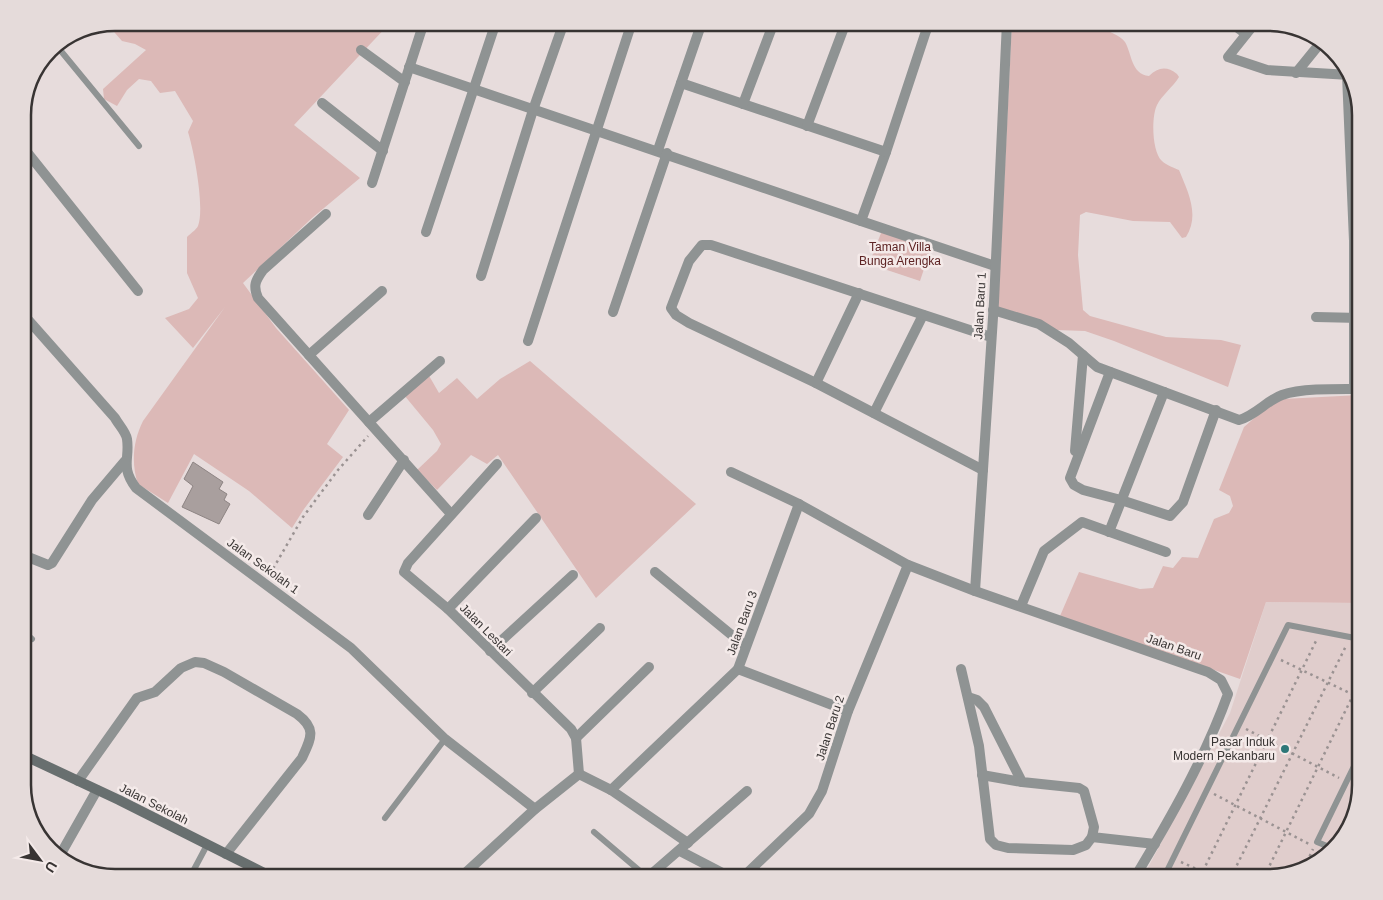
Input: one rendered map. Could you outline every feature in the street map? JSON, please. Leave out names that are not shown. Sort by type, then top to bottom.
[{"type":"street","points":[[372,183],[421,31]]},
{"type":"street","points":[[426,232],[493,31]]},
{"type":"street","points":[[482,276],[533,110],[561,31]]},
{"type":"street","points":[[528,341],[629,31]]},
{"type":"street","points":[[613,312],[663,152],[681,83],[699,31]]},
{"type":"street","points":[[743,104],[771,31]]},
{"type":"street","points":[[806,126],[843,31]]},
{"type":"street","points":[[861,221],[886,152],[925,31]]},
{"type":"street","name":"Jalan Baru 1","points":[[975,592],[993,310],[1007,31]]},
{"type":"street","points":[[1242,31],[1246,34]]},
{"type":"street","points":[[1248,31],[1228,57],[1267,70],[1296,74],[1341,75]]},
{"type":"street","points":[[1296,74],[1317,47]]},
{"type":"street","points":[[361,50],[405,82]]},
{"type":"street","points":[[410,67],[994,266]]},
{"type":"street","points":[[681,83],[886,152]]},
{"type":"street","points":[[1349,96],[1352,149]]},
{"type":"street","points":[[322,103],[383,151]]},
{"type":"street","points":[[31,157],[138,291]]},
{"type":"street","points":[[326,214],[263,270],[255,280],[254,289],[258,298],[451,514],[497,464]]},
{"type":"street","points":[[983,470],[816,383],[676,315],[671,308],[689,261],[702,245],[711,245],[991,337]]},
{"type":"street","points":[[309,356],[382,291]]},
{"type":"street","points":[[816,383],[859,293]]},
{"type":"street","points":[[993,310],[1039,324],[1097,367],[1239,420],[1251,417],[1263,404],[1284,394],[1352,389]]},
{"type":"street","points":[[874,413],[924,315]]},
{"type":"street","points":[[1316,317],[1352,318]]},
{"type":"street","name":"Jalan Sekolah 1","points":[[31,323],[114,418],[127,436],[125,461],[131,482],[136,488],[351,648],[445,739],[535,809]]},
{"type":"street","points":[[1075,462],[1083,355]]},
{"type":"street","points":[[373,425],[440,361]]},
{"type":"street","points":[[1110,372],[1070,478],[1074,485],[1083,490],[1170,516],[1176,512],[1183,502],[1216,410]]},
{"type":"street","points":[[1109,532],[1164,392]]},
{"type":"street","points":[[368,515],[404,460]]},
{"type":"street","points":[[31,558],[48,565],[52,563],[92,500],[125,461]]},
{"type":"street","name":"Jalan Baru","points":[[731,472],[799,504],[908,565],[975,592],[1021,606],[1208,672],[1221,680],[1228,694],[1220,716],[1140,869]]},
{"type":"street","name":"Jalan Baru 3","points":[[611,790],[738,670],[799,504]]},
{"type":"street","name":"Jalan Lestari","points":[[451,514],[403,569],[405,574],[448,609],[571,729],[576,738]]},
{"type":"street","points":[[448,609],[536,518]]},
{"type":"street","points":[[1021,606],[1044,551],[1082,522],[1166,552]]},
{"type":"street","name":"Jalan Baru 2","points":[[752,869],[809,814],[832,765],[848,711],[908,565]]},
{"type":"street","points":[[655,572],[746,646]]},
{"type":"street","points":[[490,651],[573,575]]},
{"type":"street","points":[[532,692],[600,628]]},
{"type":"street","points":[[78,781],[137,698],[155,692],[181,668],[194,662],[204,663],[224,672],[297,714],[306,721],[311,730],[310,742],[302,758],[226,854]]},
{"type":"street","points":[[579,774],[576,738],[649,667]]},
{"type":"street","points":[[738,670],[848,711]]},
{"type":"street","points":[[961,670],[979,746],[982,775],[990,839],[996,845],[1014,848],[1073,850],[1086,845],[1092,837],[1094,826],[1084,791],[1079,788],[1022,782],[982,775]]},
{"type":"street","points":[[968,697],[977,700],[984,707],[1022,782]]},
{"type":"street","name":"Jalan Sekolah","points":[[31,759],[255,869]]},
{"type":"street","points":[[579,774],[611,790],[688,843]]},
{"type":"street","points":[[471,869],[535,809],[579,774]]},
{"type":"street","points":[[65,846],[97,790]]},
{"type":"street","points":[[659,869],[747,791]]},
{"type":"street","points":[[1092,837],[1155,844]]},
{"type":"street","points":[[680,851],[713,869]]},
{"type":"lane","points":[[61,51],[139,146]]},
{"type":"lane","points":[[1168,869],[1288,625],[1350,636]]},
{"type":"lane","points":[[384,818],[445,739]]},
{"type":"lane","points":[[1325,845],[1317,842],[1352,770]]},
{"type":"lane","points":[[594,832],[637,869]]},
{"type":"lane","points":[[195,869],[207,845]]},
{"type":"path","points":[[265,583],[303,517],[373,425]]},
{"type":"path","points":[[1204,869],[1321,631]]},
{"type":"path","points":[[1236,869],[1350,636]]},
{"type":"path","points":[[1272,656],[1352,694]]},
{"type":"path","points":[[1268,869],[1352,699]]},
{"type":"path","points":[[1239,725],[1346,782]]},
{"type":"path","points":[[1207,790],[1314,847],[1308,859]]},
{"type":"path","points":[[1174,858],[1196,869]]},
{"type":"shaded area","name":"Pasar Induk Modern Pekanbaru","points":[[1266,602],[1352,603],[1352,785],[1347,812],[1338,832],[1310,858],[1290,866],[1268,869],[1147,869],[1230,713]]},
{"type":"green space","points":[[113,31],[382,31],[294,125],[360,178],[312,218],[243,283],[276,328],[349,410],[327,444],[343,457],[292,528],[249,491],[194,454],[168,503],[138,484],[134,468],[134,452],[137,436],[143,421],[225,307],[193,348],[165,318],[189,309],[198,298],[187,273],[187,237],[198,226],[200,218],[198,179],[188,132],[193,121],[175,91],[160,93],[151,81],[139,79],[127,90],[117,106],[104,99],[103,89],[146,50],[135,44],[122,41]]},
{"type":"green space","points":[[1012,31],[1108,31],[1125,42],[1135,68],[1139,72],[1149,76],[1159,69],[1166,69],[1173,71],[1179,77],[1155,110],[1154,142],[1162,161],[1179,170],[1191,203],[1192,220],[1186,237],[1182,238],[1170,222],[1133,221],[1086,212],[1080,215],[1078,255],[1083,310],[1090,316],[1166,337],[1221,340],[1241,345],[1228,387],[1085,331],[1056,330],[998,308]]},
{"type":"green space","name":"Taman Villa Bunga Arengka","points":[[883,228],[932,245],[920,281],[869,264]]},
{"type":"green space","points":[[530,361],[696,504],[596,598],[498,455],[487,464],[471,455],[437,490],[417,470],[437,451],[441,444],[433,430],[404,395],[428,374],[439,393],[457,378],[477,399],[500,379]]},
{"type":"green space","points":[[1352,395],[1352,603],[1266,602],[1240,679],[1060,616],[1079,572],[1140,589],[1153,588],[1163,566],[1173,568],[1182,557],[1198,558],[1214,519],[1229,513],[1233,506],[1230,496],[1219,490],[1244,427],[1266,408],[1283,399]]},
{"type":"building","points":[[193,462],[223,482],[219,489],[227,494],[224,500],[230,504],[219,524],[182,507],[193,486],[184,479]]},
{"type":"place","name":"Pasar Induk Modern Pekanbaru","points":[[1285,749]]}]
